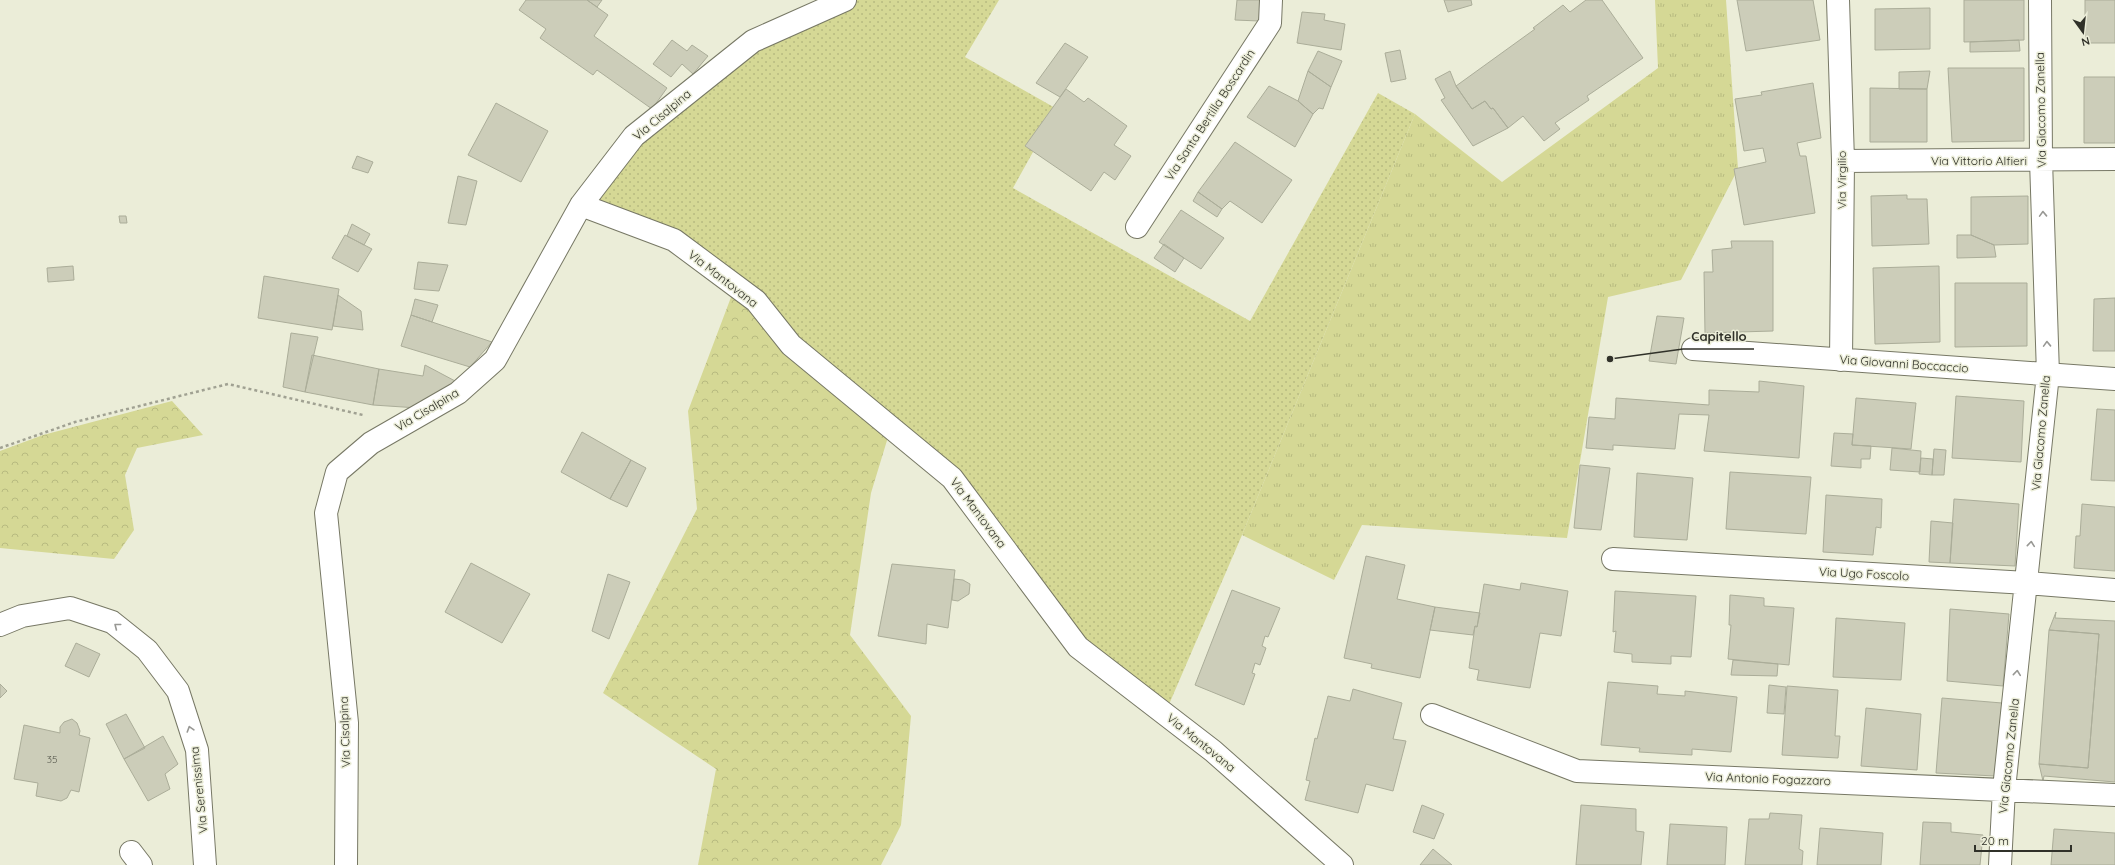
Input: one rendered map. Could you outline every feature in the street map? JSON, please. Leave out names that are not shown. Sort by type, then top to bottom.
[{"type":"street","name":"Via Cisalpina","points":[[346,865],[347,723],[326,513],[337,472],[371,443],[458,393],[495,360],[581,205],[634,136],[753,41],[845,0]]},
{"type":"street","name":"Via Santa Bertilla Boscardin","points":[[1137,227],[1270,23],[1271,0]]},
{"type":"street","name":"Via Virgilio","points":[[1838,0],[1843,161],[1841,360]]},
{"type":"street","name":"Via Giacomo Zanella","points":[[2000,865],[2004,789],[2048,374],[2041,160],[2040,0]]},
{"type":"street","name":"Via Vittorio Alfieri","points":[[1843,161],[2115,159]]},
{"type":"street","name":"Via Mantovana","points":[[581,205],[674,240],[756,302],[791,345],[952,478],[1078,647],[1213,751],[1342,865]]},
{"type":"street","name":"Via Giovanni Boccaccio","points":[[1693,349],[2115,379]]},
{"type":"street","name":"Via Ugo Foscolo","points":[[1613,559],[2027,583],[2115,590]]},
{"type":"street","name":"Via Serenissima","points":[[0,625],[22,616],[70,608],[112,622],[147,650],[178,691],[197,750],[206,865]]},
{"type":"street","name":"Via Antonio Fogazzaro","points":[[1432,715],[1577,771],[2115,795]]},
{"type":"path","points":[[0,448],[75,422],[228,384],[343,410]]},
{"type":"green space","points":[[846,0],[999,0],[965,57],[1057,109],[1013,188],[1250,321],[1378,93],[1415,114],[1242,535],[1167,709],[1083,645],[955,475],[677,237],[577,205],[727,60]]},
{"type":"green space","points":[[1655,0],[1726,0],[1738,169],[1681,280],[1608,297],[1567,538],[1362,525],[1334,580],[1242,535],[1415,114],[1502,182],[1658,68]]},
{"type":"green space","points":[[736,284],[892,424],[871,493],[850,635],[911,716],[901,825],[881,865],[698,865],[716,769],[603,693],[697,509],[688,411]]},
{"type":"green space","points":[[172,401],[203,435],[137,448],[125,475],[134,530],[114,559],[0,548],[0,451],[43,435]]},
{"type":"building","points":[[526,0],[587,0],[608,15],[594,36],[667,88],[652,109],[597,70],[593,75],[540,38],[546,29],[519,10]]},
{"type":"building","points":[[587,0],[602,0],[597,7]]},
{"type":"building","points":[[1237,0],[1261,0],[1259,21],[1235,20]]},
{"type":"building","points":[[1444,0],[1471,0],[1472,5],[1448,12]]},
{"type":"building","points":[[1586,0],[1602,0],[1643,58],[1587,96],[1589,100],[1555,123],[1560,129],[1544,141],[1523,116],[1508,128],[1493,108],[1491,109],[1485,101],[1472,109],[1456,86],[1535,29],[1533,28],[1563,5],[1570,12]]},
{"type":"building","points":[[1737,0],[1813,0],[1820,40],[1746,51]]},
{"type":"building","points":[[1964,0],[2024,0],[2024,40],[1964,42]]},
{"type":"building","points":[[2085,0],[2115,0],[2115,43],[2085,43]]},
{"type":"building","points":[[1930,8],[1930,49],[1875,50],[1875,9]]},
{"type":"building","points":[[1302,12],[1325,14],[1324,20],[1345,24],[1341,50],[1297,43]]},
{"type":"building","points":[[672,40],[687,51],[692,45],[708,56],[693,74],[682,64],[671,77],[653,64]]},
{"type":"building","points":[[2019,40],[2020,51],[1970,52],[1970,42]]},
{"type":"building","points":[[1065,43],[1088,57],[1060,97],[1036,83]]},
{"type":"building","points":[[1400,50],[1406,79],[1391,82],[1385,53]]},
{"type":"building","points":[[1318,51],[1342,61],[1331,87],[1308,71]]},
{"type":"building","points":[[1948,68],[2024,68],[2024,141],[1952,142]]},
{"type":"building","points":[[1308,71],[1331,87],[1323,109],[1319,108],[1313,114],[1298,101]]},
{"type":"building","points":[[1450,71],[1456,86],[1472,109],[1485,101],[1491,109],[1493,108],[1508,128],[1473,146],[1441,100],[1445,98],[1435,79]]},
{"type":"building","points":[[1930,71],[1927,89],[1899,89],[1899,72]]},
{"type":"building","points":[[2084,77],[2115,77],[2115,143],[2084,143]]},
{"type":"building","points":[[1813,83],[1821,138],[1797,143],[1800,156],[1806,156],[1815,213],[1744,225],[1734,169],[1766,162],[1763,148],[1744,151],[1735,99],[1762,95],[1761,92]]},
{"type":"building","points":[[1269,86],[1298,101],[1313,114],[1295,147],[1247,117]]},
{"type":"building","points":[[1870,88],[1927,89],[1927,142],[1870,142]]},
{"type":"building","points":[[1066,89],[1084,102],[1088,98],[1127,126],[1114,145],[1131,156],[1115,180],[1104,172],[1091,191],[1025,146]]},
{"type":"building","points":[[496,103],[548,131],[521,182],[468,155]]},
{"type":"building","points":[[1235,142],[1292,180],[1262,223],[1230,201],[1222,209],[1198,192]]},
{"type":"building","points":[[357,156],[373,162],[368,173],[352,168]]},
{"type":"building","points":[[458,176],[477,181],[466,225],[448,223]]},
{"type":"building","points":[[1198,192],[1222,209],[1217,217],[1193,201]]},
{"type":"building","points":[[1907,195],[1907,199],[1927,199],[1929,244],[1872,246],[1871,196]]},
{"type":"building","points":[[2028,196],[2028,244],[1994,245],[1971,235],[1971,197]]},
{"type":"building","points":[[1181,210],[1224,238],[1201,269],[1159,242]]},
{"type":"building","points":[[119,216],[126,216],[127,223],[120,223]]},
{"type":"building","points":[[352,224],[370,234],[364,245],[347,236]]},
{"type":"building","points":[[345,235],[372,249],[358,272],[332,258]]},
{"type":"building","points":[[1957,235],[1971,235],[1994,245],[1996,257],[1957,258]]},
{"type":"building","points":[[1731,241],[1773,241],[1773,331],[1705,333],[1704,272],[1713,272],[1712,250],[1732,248]]},
{"type":"building","points":[[1164,244],[1184,258],[1175,272],[1154,258]]},
{"type":"building","points":[[418,262],[448,265],[439,291],[414,289]]},
{"type":"building","points":[[73,266],[74,280],[48,282],[47,268]]},
{"type":"building","points":[[1939,266],[1940,342],[1875,344],[1873,268]]},
{"type":"building","points":[[264,276],[339,289],[332,330],[258,318]]},
{"type":"building","points":[[1955,283],[2027,283],[2027,346],[1955,347]]},
{"type":"building","points":[[338,295],[361,311],[363,330],[333,326]]},
{"type":"building","points":[[2115,298],[2115,351],[2093,351],[2094,299]]},
{"type":"building","points":[[415,299],[438,305],[432,322],[411,315]]},
{"type":"building","points":[[411,315],[492,342],[470,367],[401,346]]},
{"type":"building","points":[[1657,316],[1684,318],[1676,364],[1649,361]]},
{"type":"building","points":[[291,333],[318,337],[305,392],[283,387]]},
{"type":"building","points":[[312,355],[379,369],[373,405],[305,392]]},
{"type":"building","points":[[425,365],[457,382],[418,408],[373,405],[379,369],[423,376]]},
{"type":"building","points":[[1759,381],[1804,386],[1799,458],[1704,451],[1709,415],[1679,414],[1675,449],[1613,445],[1613,450],[1586,448],[1589,417],[1615,419],[1616,398],[1709,405],[1709,390],[1759,392]]},
{"type":"building","points":[[1956,396],[2024,401],[2021,462],[1952,458]]},
{"type":"building","points":[[1856,398],[1916,403],[1911,449],[1852,445]]},
{"type":"building","points":[[2097,409],[2115,410],[2115,481],[2091,480]]},
{"type":"building","points":[[582,432],[631,460],[610,499],[561,472]]},
{"type":"building","points":[[1834,433],[1853,434],[1852,445],[1871,446],[1870,459],[1861,459],[1861,468],[1831,466]]},
{"type":"building","points":[[1892,448],[1921,451],[1920,472],[1890,470]]},
{"type":"building","points":[[1934,449],[1946,450],[1944,475],[1932,475]]},
{"type":"building","points":[[1921,458],[1933,459],[1932,475],[1919,474]]},
{"type":"building","points":[[631,460],[646,468],[627,507],[610,499]]},
{"type":"building","points":[[1580,465],[1610,468],[1601,530],[1574,528]]},
{"type":"building","points":[[1730,472],[1811,477],[1806,534],[1726,529]]},
{"type":"building","points":[[1637,473],[1693,478],[1687,540],[1634,537]]},
{"type":"building","points":[[1826,495],[1882,499],[1881,528],[1876,527],[1873,555],[1823,552]]},
{"type":"building","points":[[1954,499],[2019,504],[2015,566],[1950,563]]},
{"type":"building","points":[[2082,504],[2115,507],[2115,571],[2074,568],[2076,536],[2080,536]]},
{"type":"building","points":[[1931,521],[1953,523],[1950,563],[1929,562]]},
{"type":"building","points":[[1366,556],[1405,565],[1397,599],[1435,607],[1420,678],[1371,668],[1372,664],[1344,658]]},
{"type":"building","points":[[471,563],[530,594],[502,643],[445,612]]},
{"type":"building","points":[[892,564],[955,570],[948,628],[927,624],[926,644],[878,636]]},
{"type":"building","points":[[608,574],[630,582],[609,639],[592,631]]},
{"type":"building","points":[[954,579],[963,580],[970,584],[969,594],[958,601],[952,600]]},
{"type":"building","points":[[1521,583],[1568,591],[1561,636],[1540,633],[1530,688],[1477,680],[1479,670],[1469,668],[1475,626],[1477,627],[1484,584],[1520,590]]},
{"type":"building","points":[[1232,590],[1280,608],[1268,637],[1265,636],[1262,646],[1266,648],[1260,665],[1255,663],[1252,673],[1255,674],[1244,705],[1195,685]]},
{"type":"building","points":[[1615,591],[1696,596],[1691,657],[1671,656],[1671,664],[1632,662],[1632,654],[1614,652],[1616,631],[1613,632]]},
{"type":"building","points":[[1730,595],[1764,598],[1764,606],[1794,608],[1789,665],[1728,659],[1731,625],[1729,625]]},
{"type":"building","points":[[1435,607],[1480,613],[1477,627],[1475,626],[1473,635],[1430,630]]},
{"type":"building","points":[[1950,609],[2009,614],[2003,686],[1947,681]]},
{"type":"building","points":[[2056,612],[2055,618],[2115,621],[2115,782],[2044,776],[2043,781],[2039,764],[2088,768],[2099,634],[2049,630]]},
{"type":"building","points":[[1836,618],[1905,623],[1901,680],[1833,677]]},
{"type":"building","points":[[2049,630],[2099,634],[2088,768],[2039,764]]},
{"type":"building","points":[[76,643],[100,654],[89,677],[65,666]]},
{"type":"building","points":[[1733,660],[1778,664],[1777,676],[1731,675]]},
{"type":"building","points":[[1608,682],[1658,686],[1657,694],[1685,696],[1685,691],[1737,697],[1731,752],[1692,749],[1692,755],[1639,752],[1640,748],[1601,745]]},
{"type":"building","points":[[0,684],[7,691],[0,698]]},
{"type":"building","points":[[1769,685],[1786,687],[1784,714],[1767,713]]},
{"type":"building","points":[[1787,686],[1838,690],[1835,736],[1840,736],[1838,758],[1782,755]]},
{"type":"building","points":[[1353,689],[1402,703],[1393,739],[1406,741],[1393,791],[1366,784],[1358,813],[1305,800],[1310,781],[1306,780],[1315,738],[1317,739],[1328,696],[1350,701]]},
{"type":"building","points":[[1942,698],[2002,703],[1995,776],[1936,773]]},
{"type":"building","points":[[1866,708],[1921,714],[1917,770],[1861,766]]},
{"type":"building","points":[[126,714],[145,748],[124,759],[106,724]]},
{"type":"building","points":[[72,719],[77,723],[80,731],[79,735],[90,738],[79,792],[71,790],[67,798],[61,801],[36,796],[38,783],[14,779],[24,725],[60,733],[60,727],[64,722]]},
{"type":"building","points":[[163,736],[178,764],[165,774],[170,789],[148,801],[124,759]]},
{"type":"building","points":[[1422,805],[1444,814],[1434,839],[1413,832]]},
{"type":"building","points":[[1581,805],[1636,809],[1636,831],[1644,832],[1641,865],[1576,865]]},
{"type":"building","points":[[1770,813],[1802,815],[1799,849],[1803,851],[1802,865],[1745,865],[1749,819],[1769,819]]},
{"type":"building","points":[[1923,822],[1951,823],[1951,832],[1983,835],[1980,865],[1920,865]]},
{"type":"building","points":[[1670,824],[1727,827],[1725,865],[1667,865]]},
{"type":"building","points":[[1820,828],[1883,833],[1881,865],[1817,865]]},
{"type":"building","points":[[2054,829],[2115,833],[2115,865],[2051,865]]},
{"type":"building","points":[[1433,849],[1452,865],[1420,865]]},
{"type":"place","name":"Capitello","points":[[1610,359]]}]
